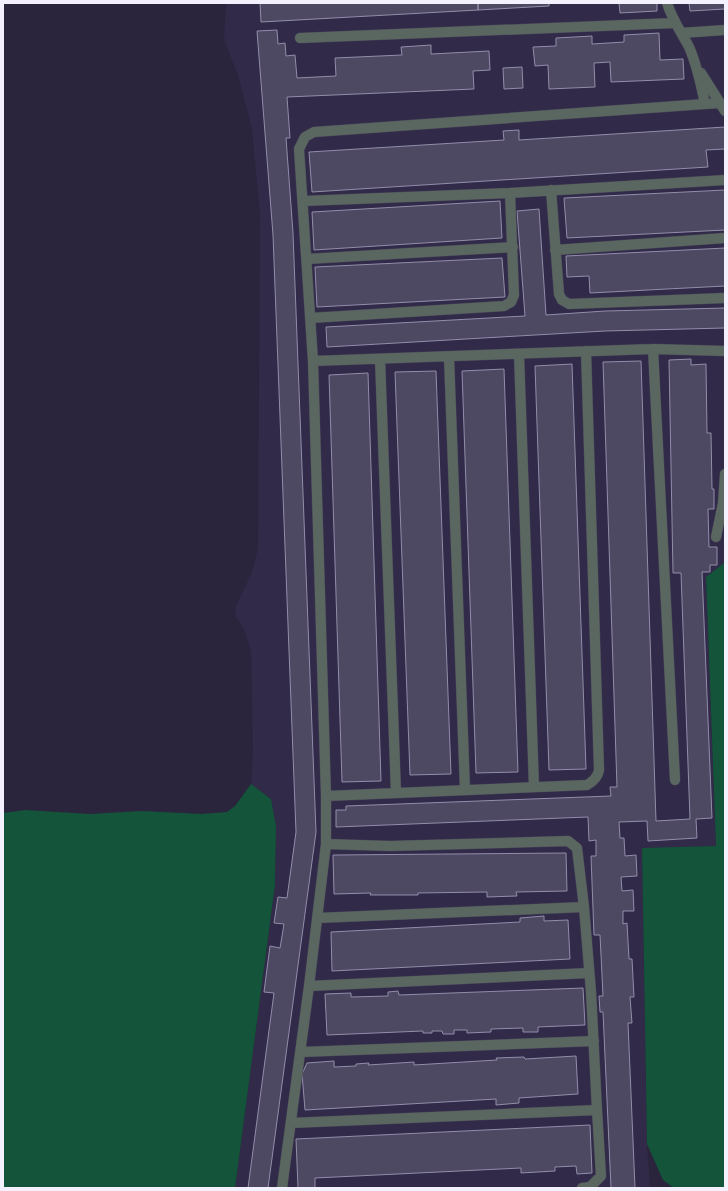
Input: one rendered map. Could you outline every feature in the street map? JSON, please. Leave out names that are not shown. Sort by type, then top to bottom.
[{"type":"lane","points":[[667,3],[671,16],[688,46],[697,66],[722,107]]},
{"type":"lane","points":[[300,38],[675,23]]},
{"type":"lane","points":[[681,33],[725,30]]},
{"type":"lane","points":[[697,66],[705,104]]},
{"type":"lane","points":[[282,1188],[301,1052],[326,844],[326,796],[313,361],[300,149],[304,137],[314,132],[705,104],[722,107]]},
{"type":"lane","points":[[303,201],[551,190],[725,180]]},
{"type":"lane","points":[[551,190],[559,294],[562,300],[569,304],[725,298]]},
{"type":"lane","points":[[311,318],[504,306],[511,302],[514,295],[510,192]]},
{"type":"lane","points":[[555,250],[725,238]]},
{"type":"lane","points":[[307,259],[513,247]]},
{"type":"lane","points":[[313,361],[653,349],[725,351]]},
{"type":"lane","points":[[653,349],[674,780]]},
{"type":"lane","points":[[326,796],[587,784],[594,781],[598,775],[586,351]]},
{"type":"lane","points":[[519,354],[534,787]]},
{"type":"lane","points":[[449,356],[465,790]]},
{"type":"lane","points":[[380,359],[396,793]]},
{"type":"lane","points":[[716,537],[723,503],[725,474]]},
{"type":"lane","points":[[326,844],[390,846],[568,841],[577,848],[584,907],[591,992],[601,1176],[590,1187],[582,1188]]},
{"type":"lane","points":[[317,918],[584,907]]},
{"type":"lane","points":[[309,986],[589,973]]},
{"type":"lane","points":[[301,1052],[594,1041]]},
{"type":"lane","points":[[291,1123],[597,1110]]},
{"type":"shaded area","points":[[226,3],[725,3],[725,562],[706,577],[716,846],[642,849],[647,1144],[650,1188],[235,1188],[275,885],[276,826],[271,799],[251,784],[253,749],[251,651],[244,629],[236,617],[235,608],[252,572],[258,548],[260,215],[252,129],[238,75],[224,40]]},
{"type":"green space","points":[[725,562],[725,1188],[674,1188],[663,1180],[647,1144],[642,848],[716,846],[706,577]]},
{"type":"green space","points":[[251,784],[271,799],[276,826],[275,885],[235,1188],[3,1188],[3,813],[25,810],[90,814],[142,811],[201,814],[227,812],[235,806]]},
{"type":"building","points":[[260,3],[478,3],[478,10],[261,22]]},
{"type":"building","points":[[478,3],[549,3],[549,6],[478,10]]},
{"type":"building","points":[[619,3],[657,3],[657,11],[620,13]]},
{"type":"building","points":[[689,3],[725,3],[725,9],[690,11]]},
{"type":"building","points":[[277,30],[278,44],[285,43],[286,56],[295,55],[297,78],[336,76],[335,58],[402,55],[401,47],[431,45],[431,54],[489,51],[490,70],[473,71],[474,89],[287,97],[290,138],[286,138],[293,233],[316,832],[268,1188],[248,1188],[274,993],[264,992],[270,946],[280,948],[284,924],[274,923],[278,897],[287,898],[296,832],[273,235],[257,31]]},
{"type":"building","points":[[659,33],[660,60],[683,59],[684,79],[611,82],[610,62],[594,63],[595,87],[549,89],[548,65],[535,66],[533,47],[556,46],[556,38],[592,36],[592,44],[624,42],[624,35]]},
{"type":"building","points":[[522,67],[523,88],[504,89],[503,68]]},
{"type":"building","points":[[725,127],[725,149],[706,150],[708,167],[312,192],[309,152],[504,140],[503,131],[519,130],[519,140]]},
{"type":"building","points":[[725,190],[725,230],[567,238],[564,198]]},
{"type":"building","points":[[500,201],[502,238],[314,250],[312,212]]},
{"type":"building","points":[[539,209],[546,315],[605,311],[725,308],[725,328],[605,331],[327,347],[326,327],[525,316],[517,211]]},
{"type":"building","points":[[725,248],[725,286],[590,293],[589,276],[567,277],[566,256]]},
{"type":"building","points":[[502,258],[505,297],[317,307],[315,267]]},
{"type":"building","points":[[691,359],[691,365],[706,364],[707,433],[711,433],[712,489],[714,489],[714,509],[708,509],[709,547],[717,547],[717,565],[710,565],[710,572],[702,572],[712,818],[696,819],[697,838],[648,841],[647,821],[619,822],[620,838],[624,838],[625,856],[636,855],[637,876],[621,877],[622,891],[633,890],[634,911],[623,911],[623,924],[627,923],[629,959],[632,959],[634,997],[630,997],[632,1023],[628,1023],[635,1188],[611,1188],[603,1012],[600,1012],[599,996],[603,996],[600,935],[594,935],[591,856],[596,856],[596,840],[589,841],[588,817],[336,827],[336,810],[346,810],[346,806],[611,796],[610,787],[617,787],[603,362],[641,361],[656,821],[690,819],[681,573],[673,573],[669,360]]},
{"type":"building","points":[[572,364],[586,769],[549,770],[535,366]]},
{"type":"building","points":[[504,369],[518,772],[476,773],[462,371]]},
{"type":"building","points":[[436,371],[451,774],[410,775],[395,372]]},
{"type":"building","points":[[368,373],[381,781],[342,782],[329,375]]},
{"type":"building","points":[[566,853],[567,891],[516,892],[517,896],[487,897],[487,892],[418,893],[418,895],[370,895],[371,893],[334,894],[333,855]]},
{"type":"building","points":[[544,916],[544,921],[568,920],[570,959],[332,971],[331,932],[520,922],[520,918]]},
{"type":"building","points":[[583,988],[585,1025],[538,1027],[538,1032],[523,1032],[523,1028],[491,1029],[491,1032],[467,1033],[467,1030],[454,1030],[454,1034],[443,1034],[442,1031],[423,1033],[423,1031],[327,1035],[325,994],[351,993],[351,997],[388,996],[388,992],[398,991],[399,995]]},
{"type":"building","points":[[576,1056],[578,1094],[519,1098],[519,1103],[496,1105],[496,1099],[305,1110],[302,1074],[307,1063],[334,1061],[334,1067],[356,1066],[356,1064],[369,1063],[368,1065],[414,1062],[414,1065],[497,1060],[496,1058],[524,1057],[525,1059]]},
{"type":"building","points":[[590,1125],[592,1173],[577,1174],[576,1166],[555,1167],[555,1171],[521,1173],[521,1168],[315,1178],[315,1188],[298,1188],[296,1139]]}]
